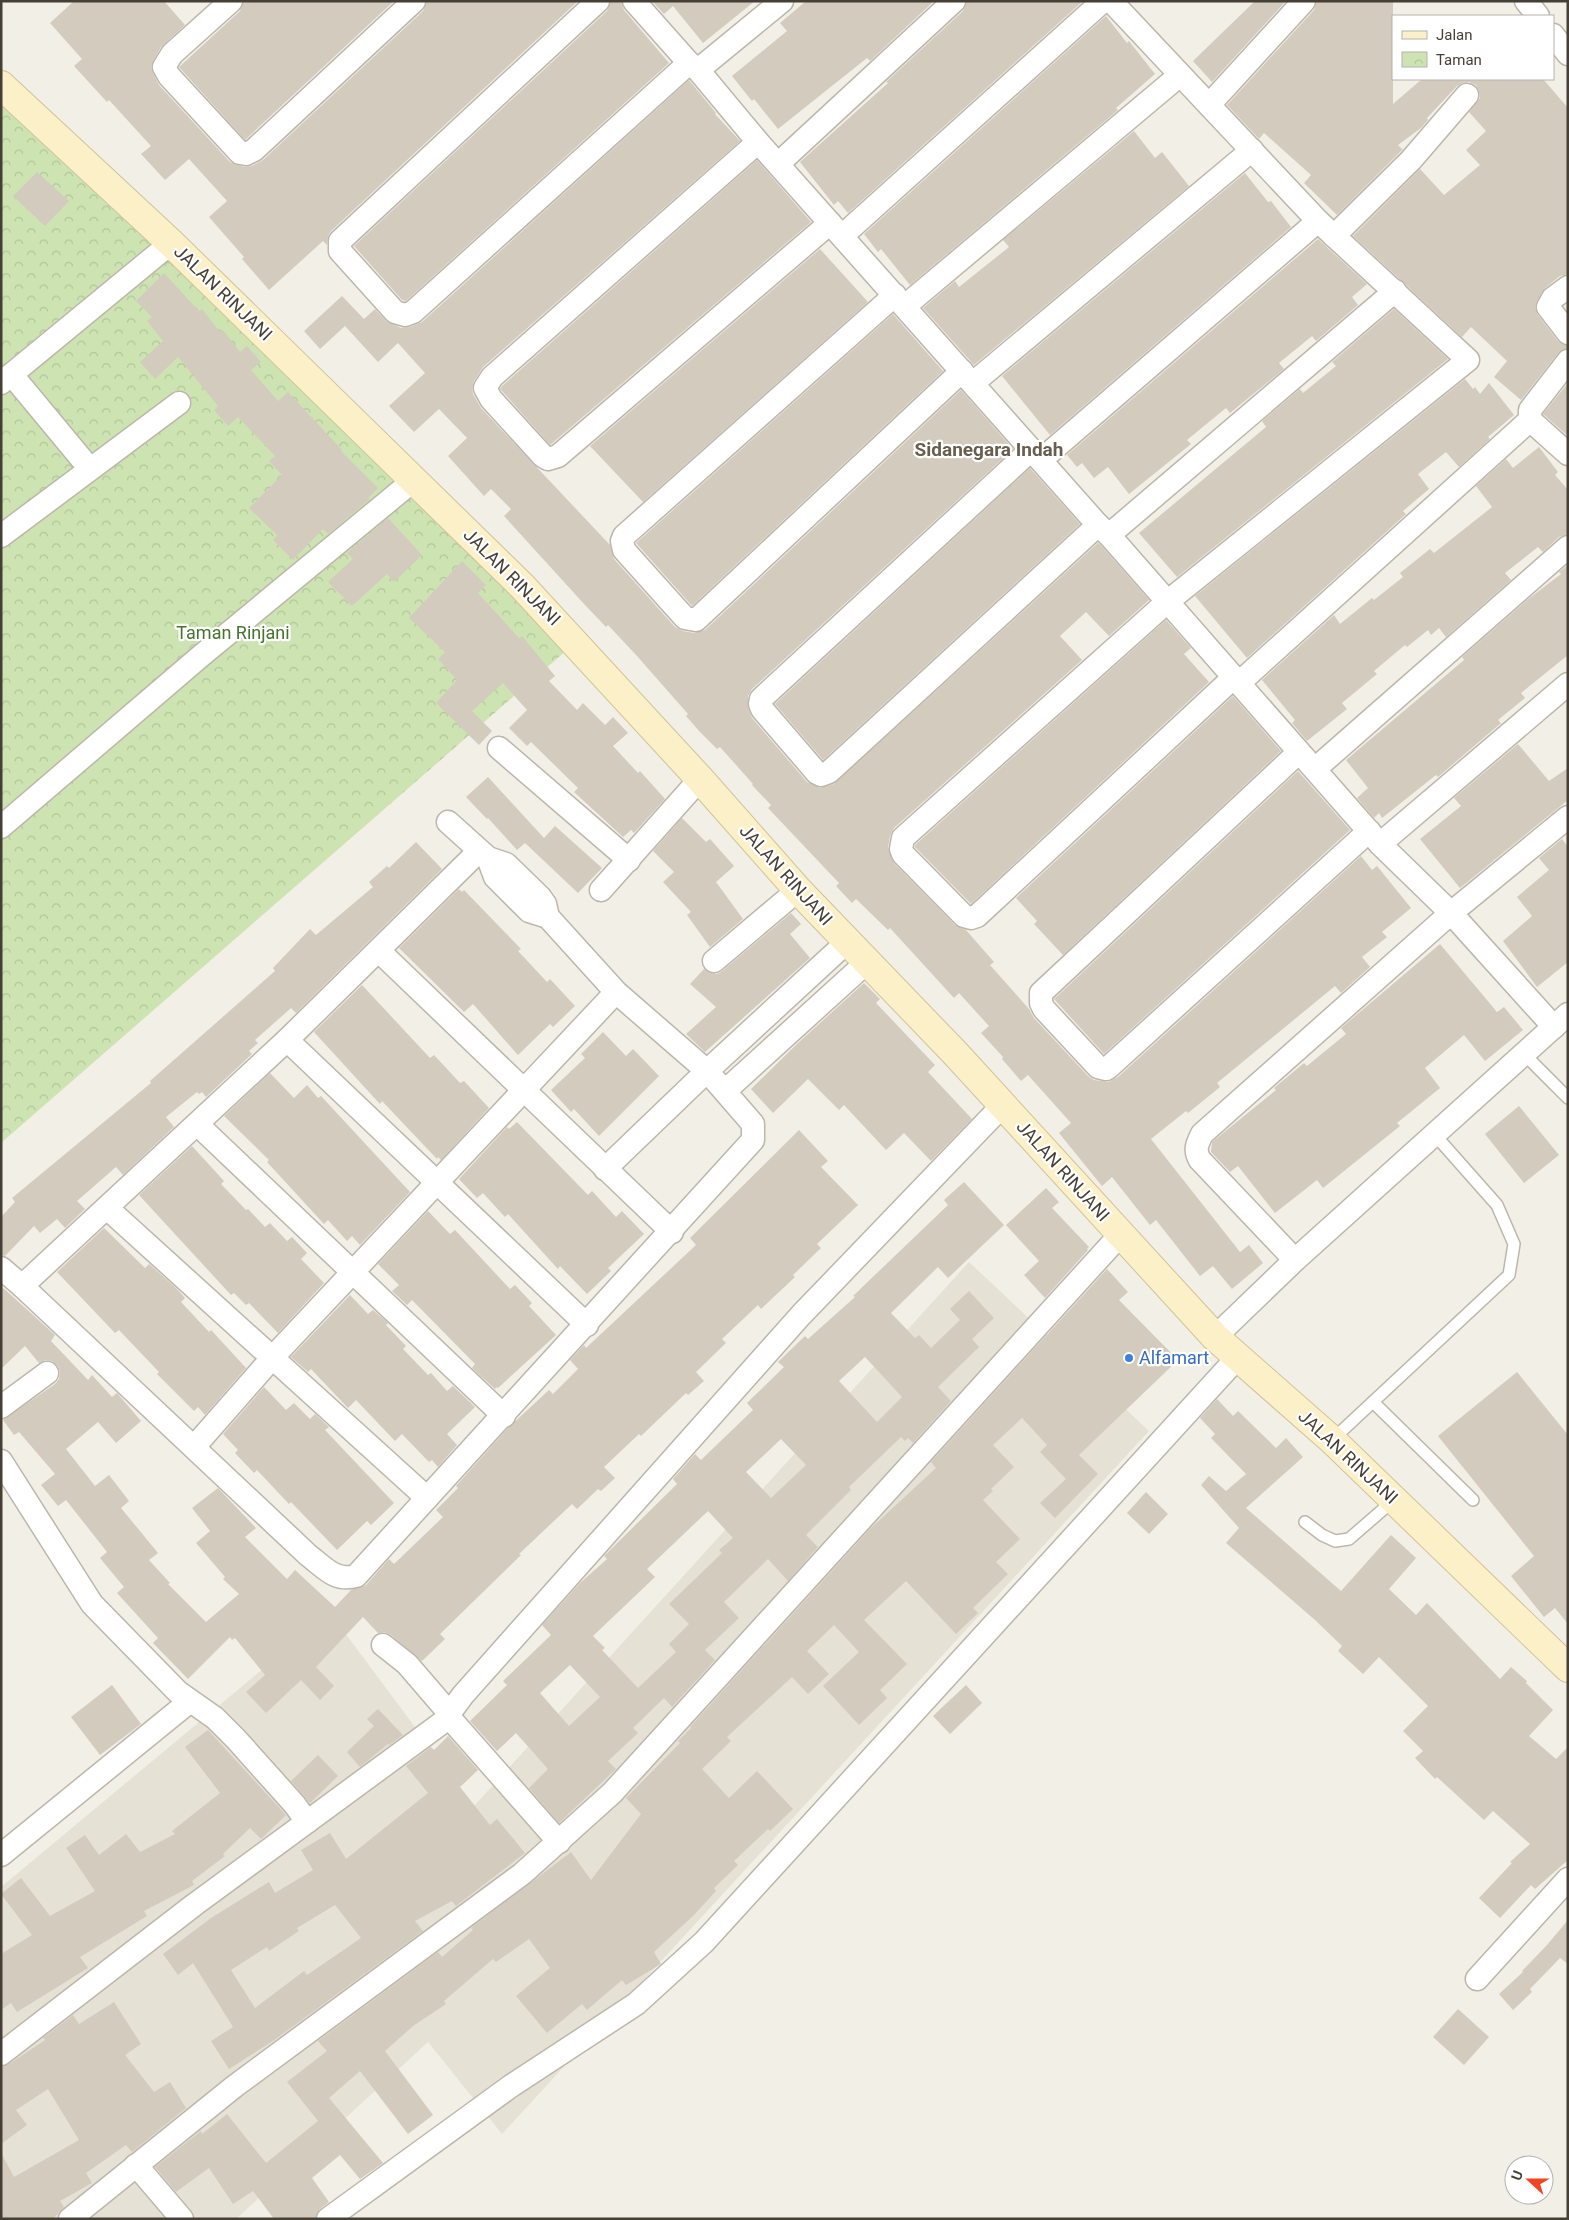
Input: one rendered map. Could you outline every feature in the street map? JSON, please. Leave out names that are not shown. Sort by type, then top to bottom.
[{"type":"street","points":[[221,4],[172,54],[164,67],[169,76],[240,153],[246,154],[254,150],[414,1]]},
{"type":"street","points":[[598,1],[340,241],[340,251],[395,312],[405,315],[413,312],[693,67],[782,1]]},
{"type":"street","points":[[634,1],[1375,837],[1561,1021],[1295,1260],[1215,1337]]},
{"type":"street","points":[[778,164],[954,1]]},
{"type":"street","points":[[758,142],[492,377],[486,388],[491,399],[543,456],[548,458],[558,456],[836,229],[1103,1]]},
{"type":"street","points":[[1209,105],[1304,1]]},
{"type":"street","points":[[1526,1],[1537,15]]},
{"type":"street","points":[[1123,5],[1180,75],[1326,228],[1468,360],[1167,602],[903,838],[900,849],[906,858],[964,916],[971,918],[977,916],[1236,680],[1530,420]]},
{"type":"street","points":[[1554,36],[1568,54]]},
{"type":"street","points":[[1180,75],[900,301],[624,536],[622,541],[624,550],[685,618],[696,620],[967,377],[1252,150]]},
{"type":"street","name":"JALAN RINJANI","points":[[1,85],[171,243],[522,586],[700,779],[798,890],[1003,1106],[1215,1337],[1332,1440],[1568,1668]]},
{"type":"street","points":[[1395,292],[1104,530],[829,772],[821,775],[817,773],[762,708],[761,699],[1036,455],[1411,160],[1467,95]]},
{"type":"street","points":[[90,469],[6,378],[171,243]]},
{"type":"street","points":[[1568,287],[1553,298],[1548,307],[1568,333]]},
{"type":"street","points":[[1567,363],[1532,405],[1530,420],[1568,454]]},
{"type":"street","points":[[1,536],[179,403]]},
{"type":"street","points":[[1,827],[202,655],[414,480]]},
{"type":"street","points":[[1314,769],[1568,547]]},
{"type":"street","points":[[1299,752],[1041,994],[1040,1003],[1044,1009],[1098,1067],[1109,1068],[1375,837],[1568,684]]},
{"type":"street","points":[[500,748],[629,860]]},
{"type":"street","points":[[601,890],[700,779]]},
{"type":"street","points":[[1295,1260],[1200,1160],[1196,1154],[1196,1145],[1202,1134],[1451,913],[1568,818]]},
{"type":"street","points":[[1,1268],[308,1555],[336,1576],[345,1579],[356,1576],[672,1232],[753,1140],[753,1124],[707,1071],[616,992],[548,917],[529,911],[495,877],[483,854],[448,822]]},
{"type":"street","points":[[22,1286],[198,1125],[483,854]]},
{"type":"street","points":[[714,961],[798,890]]},
{"type":"street","points":[[605,1169],[846,942]]},
{"type":"street","points":[[379,951],[672,1232]]},
{"type":"street","points":[[725,1091],[866,963]]},
{"type":"street","points":[[194,1447],[273,1357],[616,992]]},
{"type":"street","points":[[287,1040],[587,1325]]},
{"type":"street","points":[[1,2054],[194,1906],[443,1722],[463,1695],[801,1315],[1003,1106]]},
{"type":"street","points":[[198,1125],[504,1416]]},
{"type":"street","points":[[107,1208],[427,1498]]},
{"type":"street","points":[[70,2219],[234,2086],[522,1874],[612,1793],[1121,1234]]},
{"type":"street","points":[[328,2219],[510,2086],[636,2004],[704,1942],[1238,1357]]},
{"type":"street","points":[[1,1407],[47,1373]]},
{"type":"street","points":[[1,1461],[92,1604],[131,1646],[189,1702],[215,1718],[236,1739],[295,1805],[307,1822]]},
{"type":"street","points":[[383,1645],[407,1664],[559,1842]]},
{"type":"street","points":[[1,1855],[189,1702]]},
{"type":"street","points":[[1477,1979],[1568,1879]]},
{"type":"street","points":[[136,2165],[182,2219]]},
{"type":"lane","points":[[1524,1054],[1568,1098]]},
{"type":"lane","points":[[1332,1440],[1509,1275],[1514,1244],[1497,1205],[1435,1135]]},
{"type":"lane","points":[[1373,1402],[1473,1500]]},
{"type":"lane","points":[[1305,1522],[1322,1536],[1335,1541],[1349,1539],[1394,1500]]},
{"type":"shaded area","points":[[969,1262],[1149,1431],[502,2134],[428,2042],[236,2219],[1,2219],[1,1887],[330,1613],[474,1806]]},
{"type":"green space","name":"Taman Rinjani","points":[[1,85],[575,643],[1,1143]]},
{"type":"building","points":[[74,1],[164,1],[185,25],[161,47],[151,67],[153,73],[159,85],[230,162],[244,167],[252,166],[263,160],[423,11],[427,1],[578,1],[331,231],[328,236],[327,245],[323,241],[269,290],[242,259],[244,257],[209,217],[227,201],[189,159],[165,180],[141,154],[151,146],[109,100],[107,102],[74,66],[82,59],[50,23]]},
{"type":"building","points":[[244,1],[394,1],[245,140],[179,67],[240,11]]},
{"type":"building","points":[[611,1],[621,1],[624,10],[669,63],[406,301],[402,300],[354,246],[607,11]]},
{"type":"building","points":[[652,1],[755,1],[703,43],[673,6],[664,14]]},
{"type":"building","points":[[806,1],[934,1],[870,61],[867,58],[778,129],[754,99],[752,101],[732,76],[787,31],[780,23]]},
{"type":"building","points":[[967,1],[1083,1],[848,213],[838,201],[834,205],[800,162],[888,83],[886,82],[963,11]]},
{"type":"building","points":[[1255,1],[1286,1],[1212,82],[1193,61]]},
{"type":"building","points":[[1317,1],[1393,1],[1393,104],[1421,80],[1544,80],[1568,108],[1568,274],[1560,276],[1545,288],[1535,307],[1538,315],[1558,341],[1568,346],[1568,348],[1558,353],[1521,400],[1494,377],[1507,361],[1471,327],[1462,337],[1353,236],[1420,169],[1444,195],[1480,165],[1466,150],[1486,131],[1469,112],[1480,98],[1476,85],[1469,82],[1457,86],[1427,118],[1428,120],[1421,128],[1398,145],[1403,150],[1337,215],[1304,183],[1311,175],[1264,133],[1259,139],[1227,105],[1314,10]]},
{"type":"building","points":[[1106,16],[1155,74],[1116,108],[1118,110],[910,285],[881,249],[878,252],[864,234]]},
{"type":"building","points":[[689,80],[715,114],[740,141],[483,367],[474,381],[473,394],[481,408],[610,545],[614,559],[675,627],[694,633],[705,630],[961,390],[1013,449],[752,689],[748,696],[748,708],[752,718],[807,782],[820,788],[834,784],[1098,543],[1100,544],[1149,600],[1109,636],[1086,612],[1060,636],[1082,660],[894,828],[888,847],[894,863],[955,925],[966,930],[994,962],[990,965],[1029,1009],[1034,1018],[1088,1076],[1094,1080],[1108,1082],[1118,1077],[1361,856],[1372,870],[1377,866],[1411,908],[1382,932],[1387,937],[1362,957],[1370,967],[1341,993],[1335,986],[1217,1083],[1220,1087],[1188,1113],[1186,1111],[1151,1139],[1240,1252],[1249,1245],[1263,1263],[1232,1289],[1213,1266],[1200,1276],[1156,1220],[1150,1225],[1112,1177],[1102,1186],[1059,1133],[1071,1123],[1028,1075],[1021,1081],[1002,1059],[1003,1057],[981,1033],[989,1026],[959,993],[954,998],[890,928],[888,930],[856,899],[852,903],[836,886],[839,883],[768,808],[771,805],[720,747],[717,749],[700,732],[686,716],[688,714],[637,656],[608,625],[606,627],[585,605],[504,516],[511,509],[491,489],[484,496],[448,456],[467,438],[439,409],[414,432],[389,406],[425,373],[398,343],[378,362],[345,326],[320,349],[304,331],[342,296],[364,319],[375,309],[386,321],[401,328],[410,327],[422,322]]},
{"type":"building","points":[[1134,131],[1155,158],[1162,152],[1189,186],[974,365],[923,308],[955,281],[959,287],[1009,247],[1003,240]]},
{"type":"building","points":[[757,160],[811,222],[550,445],[500,389],[502,386]]},
{"type":"building","points":[[37,172],[69,201],[45,226],[13,196]]},
{"type":"building","points":[[1245,173],[1268,202],[1271,201],[1291,227],[1050,435],[1002,376]]},
{"type":"building","points":[[1318,239],[1367,284],[1352,297],[1358,305],[1316,341],[1312,336],[1279,363],[1284,369],[1230,413],[1226,408],[1187,440],[1191,444],[1129,494],[1108,467],[1094,478],[1082,463],[1077,467],[1067,455]]},
{"type":"building","points":[[820,249],[868,302],[643,502],[590,446]]},
{"type":"building","points":[[164,273],[199,311],[202,309],[220,332],[223,330],[240,352],[247,346],[261,362],[251,370],[278,401],[288,392],[341,451],[378,488],[368,498],[370,499],[328,534],[323,529],[293,560],[273,540],[277,535],[249,508],[282,475],[269,461],[275,456],[238,417],[228,426],[214,410],[218,406],[178,357],[155,379],[140,362],[163,341],[147,321],[152,317],[136,301]]},
{"type":"building","points":[[1394,309],[1448,359],[1177,577],[1139,533],[1266,427],[1262,421],[1300,389],[1303,393],[1336,366],[1332,362]]},
{"type":"building","points":[[893,314],[943,371],[692,606],[636,543]]},
{"type":"building","points":[[1465,379],[1480,394],[1489,383],[1514,415],[1488,437],[1490,439],[1459,467],[1446,452],[1418,474],[1429,489],[1403,511],[1406,514],[1247,658],[1195,596]]},
{"type":"building","points":[[1568,383],[1568,436],[1543,414]]},
{"type":"building","points":[[1539,447],[1558,472],[1555,475],[1568,490],[1568,534],[1559,537],[1543,552],[1538,547],[1505,573],[1511,580],[1446,637],[1439,628],[1431,635],[1428,630],[1407,647],[1405,645],[1374,671],[1377,674],[1342,703],[1347,709],[1307,741],[1292,723],[1295,720],[1262,680],[1334,615],[1340,624],[1372,598],[1374,600],[1403,577],[1400,573],[1430,549],[1434,553],[1492,507],[1476,486],[1506,459],[1513,468]]},
{"type":"building","points":[[1030,468],[1080,524],[823,760],[775,704]]},
{"type":"building","points":[[388,518],[422,555],[394,582],[387,574],[352,606],[328,582],[353,559],[347,553]]},
{"type":"building","points":[[462,561],[486,585],[478,593],[519,638],[522,636],[555,676],[549,681],[577,710],[583,703],[605,725],[613,717],[628,733],[613,746],[638,773],[640,771],[665,799],[634,833],[631,830],[623,837],[574,792],[578,788],[531,742],[527,746],[509,728],[527,710],[503,683],[472,711],[492,731],[479,745],[436,703],[457,680],[438,659],[445,652],[409,618]]},
{"type":"building","points":[[1568,565],[1568,655],[1521,693],[1525,698],[1498,720],[1501,723],[1438,777],[1436,775],[1382,818],[1379,813],[1374,818],[1357,798],[1368,788],[1346,760],[1464,660],[1462,657],[1527,600],[1561,574],[1559,572]]},
{"type":"building","points":[[1166,620],[1191,648],[1184,654],[1209,682],[971,904],[915,845]]},
{"type":"building","points":[[1233,696],[1281,751],[1063,955],[1034,924],[1037,921],[1016,898]]},
{"type":"building","points":[[1518,744],[1549,781],[1568,768],[1568,800],[1460,888],[1420,839],[1461,806],[1454,798]]},
{"type":"building","points":[[1298,771],[1350,830],[1104,1054],[1054,999]]},
{"type":"building","points":[[488,777],[544,838],[555,826],[602,868],[578,893],[525,843],[517,850],[466,797]]},
{"type":"building","points":[[682,818],[706,842],[710,839],[734,866],[716,882],[743,919],[710,947],[687,915],[691,912],[663,882],[674,872],[653,851]]},
{"type":"building","points":[[1562,839],[1568,847],[1568,962],[1537,987],[1503,941],[1532,916],[1517,897],[1549,870],[1539,858]]},
{"type":"building","points":[[416,842],[442,869],[296,1013],[291,1008],[255,1040],[258,1043],[249,1051],[252,1054],[206,1097],[202,1092],[199,1094],[197,1092],[166,1117],[174,1127],[123,1175],[116,1167],[77,1201],[85,1209],[65,1228],[57,1219],[40,1233],[34,1226],[5,1256],[1,1255],[1,1217],[15,1202],[12,1198],[151,1083],[150,1081],[275,971],[273,968],[310,929],[316,935],[373,887],[369,882],[387,866],[389,868]]},
{"type":"building","points":[[459,889],[462,892],[464,890],[521,949],[518,951],[547,982],[550,979],[575,1006],[553,1027],[550,1024],[518,1055],[473,1004],[464,1012],[399,948]]},
{"type":"building","points":[[791,913],[801,924],[790,934],[810,958],[705,1052],[686,1034],[716,1007],[690,984],[704,969],[710,973],[717,974],[722,971]]},
{"type":"building","points":[[1440,944],[1497,1012],[1504,1007],[1523,1030],[1485,1061],[1464,1035],[1425,1068],[1440,1088],[1397,1123],[1400,1126],[1323,1188],[1317,1180],[1275,1213],[1238,1166],[1230,1172],[1211,1152],[1212,1142],[1276,1090],[1274,1088],[1304,1063],[1307,1066],[1346,1034],[1341,1028]]},
{"type":"building","points":[[864,983],[880,999],[876,1003],[935,1065],[928,1072],[972,1119],[931,1161],[904,1133],[886,1150],[844,1105],[839,1110],[808,1079],[773,1113],[751,1089]]},
{"type":"building","points":[[362,985],[430,1058],[434,1055],[460,1083],[464,1081],[489,1108],[441,1160],[438,1157],[437,1159],[382,1101],[380,1104],[314,1032]]},
{"type":"building","points":[[603,1032],[626,1056],[633,1049],[659,1076],[599,1136],[574,1109],[571,1112],[551,1090],[585,1058],[581,1054]]},
{"type":"building","points":[[270,1073],[294,1098],[307,1085],[318,1098],[321,1096],[410,1192],[360,1245],[352,1236],[347,1241],[328,1220],[324,1224],[267,1162],[269,1160],[224,1116]]},
{"type":"building","points":[[1519,1106],[1559,1155],[1524,1183],[1485,1134]]},
{"type":"building","points":[[517,1122],[588,1195],[592,1191],[616,1217],[622,1211],[644,1234],[608,1268],[611,1271],[587,1294],[560,1266],[558,1269],[508,1214],[505,1217],[483,1193],[477,1198],[459,1179],[507,1127],[509,1129]]},
{"type":"building","points":[[799,1130],[828,1161],[821,1167],[858,1205],[817,1244],[821,1248],[793,1275],[795,1277],[761,1309],[758,1305],[722,1339],[726,1343],[696,1372],[704,1381],[688,1395],[686,1393],[641,1436],[639,1434],[604,1467],[615,1478],[601,1491],[598,1489],[577,1509],[572,1504],[519,1554],[521,1555],[440,1634],[445,1639],[422,1661],[391,1635],[384,1632],[378,1633],[363,1617],[316,1667],[334,1686],[320,1700],[301,1680],[266,1713],[246,1692],[265,1675],[235,1638],[232,1640],[230,1637],[188,1679],[153,1643],[158,1638],[117,1593],[124,1587],[100,1558],[107,1552],[66,1500],[58,1506],[41,1485],[55,1474],[19,1432],[14,1435],[3,1420],[55,1384],[59,1379],[60,1372],[58,1366],[52,1361],[45,1360],[39,1363],[25,1346],[1,1369],[1,1286],[55,1335],[51,1341],[88,1380],[92,1375],[112,1397],[117,1393],[141,1421],[116,1443],[98,1422],[66,1449],[95,1486],[109,1475],[129,1501],[121,1508],[158,1553],[149,1560],[170,1583],[168,1584],[206,1622],[239,1594],[223,1579],[225,1577],[196,1543],[210,1531],[192,1508],[218,1488],[256,1528],[245,1537],[287,1579],[295,1570],[335,1607],[351,1590],[366,1585],[389,1559],[394,1564],[443,1517],[436,1510],[458,1488],[456,1486],[508,1428],[549,1390],[553,1394],[578,1369],[570,1360],[584,1345],[586,1348],[696,1245],[690,1238]]},
{"type":"building","points":[[192,1146],[224,1181],[221,1184],[246,1210],[248,1209],[265,1227],[270,1223],[287,1241],[292,1237],[307,1253],[301,1259],[324,1283],[278,1333],[249,1303],[246,1305],[234,1293],[231,1295],[139,1195]]},
{"type":"building","points":[[964,1182],[1004,1225],[948,1278],[938,1267],[891,1313],[915,1338],[919,1335],[931,1348],[960,1320],[950,1309],[969,1291],[994,1318],[972,1339],[979,1347],[938,1387],[951,1401],[913,1443],[908,1438],[905,1441],[901,1437],[849,1487],[851,1490],[806,1535],[818,1547],[788,1581],[768,1559],[724,1602],[739,1618],[705,1650],[715,1660],[672,1707],[664,1698],[633,1728],[638,1733],[608,1761],[616,1769],[559,1823],[529,1788],[548,1769],[516,1733],[497,1751],[470,1721],[507,1685],[503,1681],[551,1635],[542,1625],[580,1583],[607,1559],[604,1556],[677,1484],[673,1479],[695,1454],[701,1460],[753,1410],[747,1403],[784,1367],[778,1362],[805,1336],[808,1339],[855,1297],[853,1296],[948,1205],[944,1200]],"holes":[[[865,1357],[902,1397],[877,1422],[839,1381]],[[781,1439],[806,1465],[771,1498],[746,1472]],[[708,1511],[733,1538],[719,1550],[722,1553],[669,1604],[689,1624],[669,1644],[676,1652],[638,1688],[602,1650],[605,1648],[593,1636],[655,1577],[647,1569]],[[570,1665],[600,1697],[569,1726],[540,1693]]]},
{"type":"building","points":[[1046,1188],[1059,1202],[1052,1208],[1089,1247],[1045,1298],[1024,1275],[1039,1261],[1006,1225]]},
{"type":"building","points":[[428,1211],[450,1234],[455,1230],[510,1289],[515,1285],[532,1303],[529,1306],[556,1335],[498,1388],[495,1389],[472,1368],[475,1364],[412,1300],[407,1305],[392,1291],[399,1285],[378,1264]]},
{"type":"building","points":[[104,1228],[145,1268],[149,1264],[175,1287],[185,1298],[181,1302],[209,1332],[211,1330],[246,1368],[205,1415],[198,1407],[194,1411],[157,1374],[159,1372],[119,1330],[115,1333],[57,1272]]},
{"type":"building","points":[[1107,1269],[1128,1292],[1119,1300],[1178,1360],[1079,1455],[1098,1474],[1055,1518],[1040,1503],[1066,1479],[1040,1452],[1047,1445],[1022,1418],[993,1445],[1014,1467],[991,1489],[993,1491],[983,1500],[1020,1539],[996,1562],[1008,1574],[973,1608],[978,1613],[956,1634],[906,1581],[864,1620],[907,1664],[880,1690],[887,1698],[859,1725],[823,1686],[859,1652],[834,1625],[807,1651],[829,1674],[808,1694],[792,1677],[727,1737],[731,1741],[702,1769],[729,1798],[757,1771],[793,1809],[770,1831],[768,1829],[734,1861],[738,1865],[714,1888],[716,1891],[694,1915],[654,1952],[661,1964],[626,1985],[622,1980],[587,2010],[582,2004],[547,2033],[516,1996],[550,1968],[529,1939],[496,1962],[493,1959],[444,2001],[446,2004],[413,2026],[385,2051],[433,2115],[408,2134],[360,2071],[329,2098],[383,2163],[360,2179],[340,2155],[312,2178],[329,2202],[320,2209],[315,2219],[274,2219],[253,2191],[233,2204],[209,2168],[176,2192],[155,2167],[201,2131],[202,2134],[227,2114],[266,2163],[318,2121],[287,2082],[327,2051],[318,2041],[438,1952],[442,1957],[473,1930],[471,1928],[571,1852],[591,1880],[641,1814],[626,1798],[680,1743],[678,1741],[690,1727],[870,1529],[936,1468],[931,1462]]},
{"type":"building","points":[[350,1295],[368,1314],[373,1310],[388,1323],[386,1325],[406,1346],[403,1349],[428,1375],[431,1373],[447,1391],[453,1386],[475,1407],[447,1434],[457,1445],[438,1467],[432,1460],[429,1462],[402,1434],[395,1441],[356,1400],[348,1408],[311,1369],[308,1372],[291,1357]]},
{"type":"building","points":[[1517,1372],[1568,1435],[1568,1624],[1555,1608],[1544,1617],[1511,1576],[1534,1556],[1438,1436]]},
{"type":"building","points":[[264,1387],[286,1410],[294,1403],[310,1419],[315,1414],[329,1427],[325,1430],[394,1503],[371,1525],[367,1521],[337,1550],[257,1470],[254,1473],[235,1453],[238,1450],[223,1434]]},
{"type":"building","points":[[1217,1399],[1233,1416],[1238,1411],[1276,1448],[1286,1438],[1303,1457],[1246,1508],[1341,1591],[1391,1535],[1416,1558],[1389,1589],[1416,1615],[1427,1603],[1500,1679],[1511,1667],[1527,1681],[1526,1683],[1553,1710],[1529,1736],[1556,1759],[1568,1747],[1568,1860],[1535,1889],[1531,1885],[1500,1918],[1479,1898],[1512,1863],[1510,1862],[1530,1844],[1493,1811],[1484,1820],[1437,1777],[1435,1779],[1415,1758],[1423,1751],[1403,1731],[1428,1706],[1379,1657],[1363,1674],[1338,1651],[1342,1646],[1315,1620],[1226,1543],[1239,1528],[1201,1485],[1209,1476],[1226,1491],[1246,1474],[1211,1438],[1215,1434],[1200,1418]]},
{"type":"building","points":[[1146,1492],[1168,1514],[1149,1534],[1127,1513]]},
{"type":"building","points":[[112,1685],[141,1724],[100,1755],[71,1717]]},
{"type":"building","points":[[966,1685],[982,1703],[950,1734],[933,1716]]},
{"type":"building","points":[[378,1709],[403,1735],[388,1744],[360,1767],[347,1752],[374,1726],[367,1719]]},
{"type":"building","points":[[208,1730],[286,1815],[261,1839],[250,1828],[223,1854],[225,1856],[192,1881],[194,1885],[144,1911],[147,1916],[80,1957],[88,1968],[17,2012],[11,2003],[1,2010],[1,1954],[32,1935],[1,1894],[21,1878],[50,1916],[95,1891],[66,1848],[85,1835],[99,1855],[126,1834],[140,1852],[175,1834],[172,1831],[220,1793],[185,1747]]},
{"type":"building","points":[[448,1736],[478,1770],[460,1787],[490,1825],[497,1819],[525,1853],[456,1906],[452,1901],[415,1921],[423,1931],[273,2041],[229,2069],[211,2041],[233,2027],[193,1963],[178,1975],[163,1954],[211,1918],[269,1882],[275,1893],[313,1870],[301,1850],[330,1833],[346,1859],[428,1793],[406,1766],[431,1747],[434,1750]],"holes":[[[335,1905],[361,1938],[307,1975],[304,1971],[255,2008],[231,1970],[267,1947],[269,1951],[299,1931],[297,1928]]]},
{"type":"building","points":[[318,1755],[338,1776],[310,1803],[291,1781]]},
{"type":"building","points":[[1568,1920],[1568,1964],[1560,1958],[1530,1989],[1532,1992],[1513,2010],[1499,1994],[1523,1972]]},
{"type":"building","points":[[114,2002],[141,2044],[125,2055],[154,2092],[170,2082],[186,2108],[132,2152],[126,2145],[86,2173],[92,2183],[60,2201],[64,2207],[53,2219],[1,2219],[1,2153],[14,2177],[79,2140],[48,2089],[16,2110],[27,2125],[1,2144],[1,2067],[9,2064],[45,2040],[43,2038],[73,2015],[79,2024]]},
{"type":"building","points":[[1458,2009],[1489,2037],[1464,2065],[1433,2037]]},
{"type":"place","name":"Alfamart","points":[[1129,1358]]},
{"type":"district","name":"Sidanegara Indah","points":[[989,449]]}]
